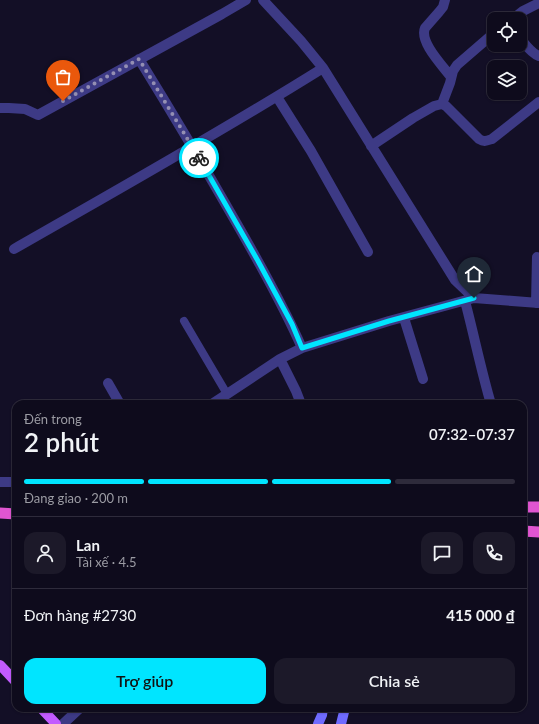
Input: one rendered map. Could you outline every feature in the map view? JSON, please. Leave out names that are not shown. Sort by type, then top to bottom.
[{"type":"highway","points":[[527,507],[539,507]]},
{"type":"highway","points":[[0,513],[12,514]]},
{"type":"highway","points":[[527,532],[539,532]]},
{"type":"main road","points":[[0,665],[12,678]]},
{"type":"main road","points":[[45,712],[56,724]]},
{"type":"main road","points":[[318,724],[322,712]]},
{"type":"main road","points":[[341,724],[344,712]]},
{"type":"street","points":[[0,108],[25,109],[38,115],[246,0]]},
{"type":"street","points":[[263,0],[301,41],[323,68],[455,280],[469,299],[475,340],[483,378],[490,400]]},
{"type":"street","points":[[445,0],[443,7],[423,32],[428,46],[452,77]]},
{"type":"street","points":[[522,12],[539,3]]},
{"type":"street","points":[[442,104],[453,71],[457,65],[487,39]]},
{"type":"street","points":[[527,46],[539,56]]},
{"type":"street","points":[[139,59],[193,147],[258,261],[292,324],[302,348]]},
{"type":"street","points":[[14,249],[193,147],[323,68]]},
{"type":"street","points":[[277,97],[311,151],[368,252]]},
{"type":"street","points":[[371,146],[434,106],[442,104],[446,106],[482,141],[492,139],[539,102]]},
{"type":"street","points":[[218,400],[280,359],[302,348],[469,299],[538,303],[537,257]]},
{"type":"street","points":[[404,318],[423,379]]},
{"type":"street","points":[[280,359],[299,400]]},
{"type":"street","points":[[108,383],[118,400]]},
{"type":"street","points":[[0,482],[12,482]]},
{"type":"street","points":[[63,724],[76,712]]},
{"type":"lane","points":[[184,322],[227,394]]},
{"type":"way so far","points":[[63,101],[139,59],[199,158]]},
{"type":"route","points":[[199,158],[258,261],[292,324],[302,348],[389,321],[474,298]]}]
